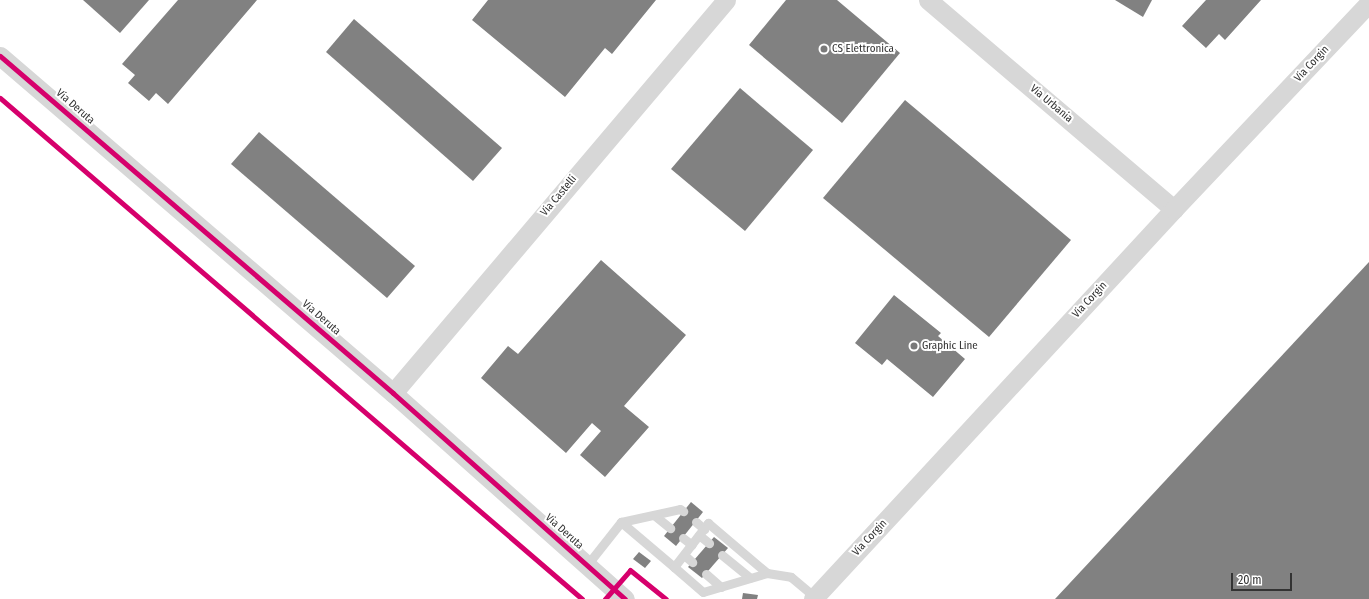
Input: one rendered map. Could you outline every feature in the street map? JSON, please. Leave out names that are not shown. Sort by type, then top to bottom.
[{"type":"street","name":"Via Castelli","points":[[393,393],[726,0]]},
{"type":"street","name":"Via Urbania","points":[[928,0],[1174,208]]},
{"type":"street","name":"Via Corgin","points":[[814,598],[1174,208],[1369,3]]},
{"type":"street","name":"Via Deruta","points":[[0,56],[393,393],[625,599]]},
{"type":"lane","points":[[587,565],[621,522],[680,509],[683,511]]},
{"type":"lane","points":[[654,515],[670,528]]},
{"type":"lane","points":[[621,522],[704,592],[767,573],[791,577],[814,598]]},
{"type":"lane","points":[[696,522],[709,544]]},
{"type":"lane","points":[[674,567],[708,524],[767,573]]},
{"type":"lane","points":[[682,538],[692,545]]},
{"type":"lane","points":[[684,555],[692,562]]},
{"type":"lane","points":[[722,555],[750,578]]},
{"type":"lane","points":[[706,574],[721,586]]},
{"type":"building","points":[[83,0],[149,0],[120,33]]},
{"type":"building","points":[[178,0],[257,0],[168,104],[156,93],[149,101],[128,83],[135,75],[122,64]]},
{"type":"building","points":[[488,0],[656,0],[612,54],[605,48],[565,97],[472,20]]},
{"type":"building","points":[[786,0],[837,0],[900,53],[842,123],[749,45]]},
{"type":"building","points":[[1115,0],[1152,0],[1143,17]]},
{"type":"building","points":[[1206,0],[1261,0],[1225,40],[1219,34],[1206,48],[1182,26]]},
{"type":"building","points":[[354,19],[502,148],[473,181],[326,52]]},
{"type":"building","points":[[740,88],[813,150],[745,231],[671,169]]},
{"type":"building","points":[[905,100],[1071,240],[989,337],[823,198]]},
{"type":"building","points":[[259,132],[415,266],[387,298],[231,164]]},
{"type":"building","points":[[601,260],[686,335],[624,406],[649,427],[605,477],[580,455],[601,431],[592,423],[566,453],[481,378],[508,346],[518,354]]},
{"type":"building","points":[[1369,262],[1369,599],[1055,599]]},
{"type":"building","points":[[894,295],[941,333],[938,336],[965,359],[933,397],[887,359],[882,365],[855,343]]},
{"type":"building","points":[[691,502],[703,512],[676,546],[664,536]]},
{"type":"building","points":[[714,537],[728,548],[702,578],[688,567]]},
{"type":"building","points":[[639,552],[651,561],[645,568],[633,559]]},
{"type":"building","points":[[743,593],[758,595],[757,599],[742,599]]},
{"type":"cycle path","points":[[0,56],[393,393],[625,599]]},
{"type":"cycle path","points":[[0,98],[582,599]]},
{"type":"cycle path","points":[[605,599],[630,570],[666,599]]},
{"type":"place","name":"CS Elettronica","points":[[824,49]]},
{"type":"place","name":"Graphic Line","points":[[914,346]]}]
